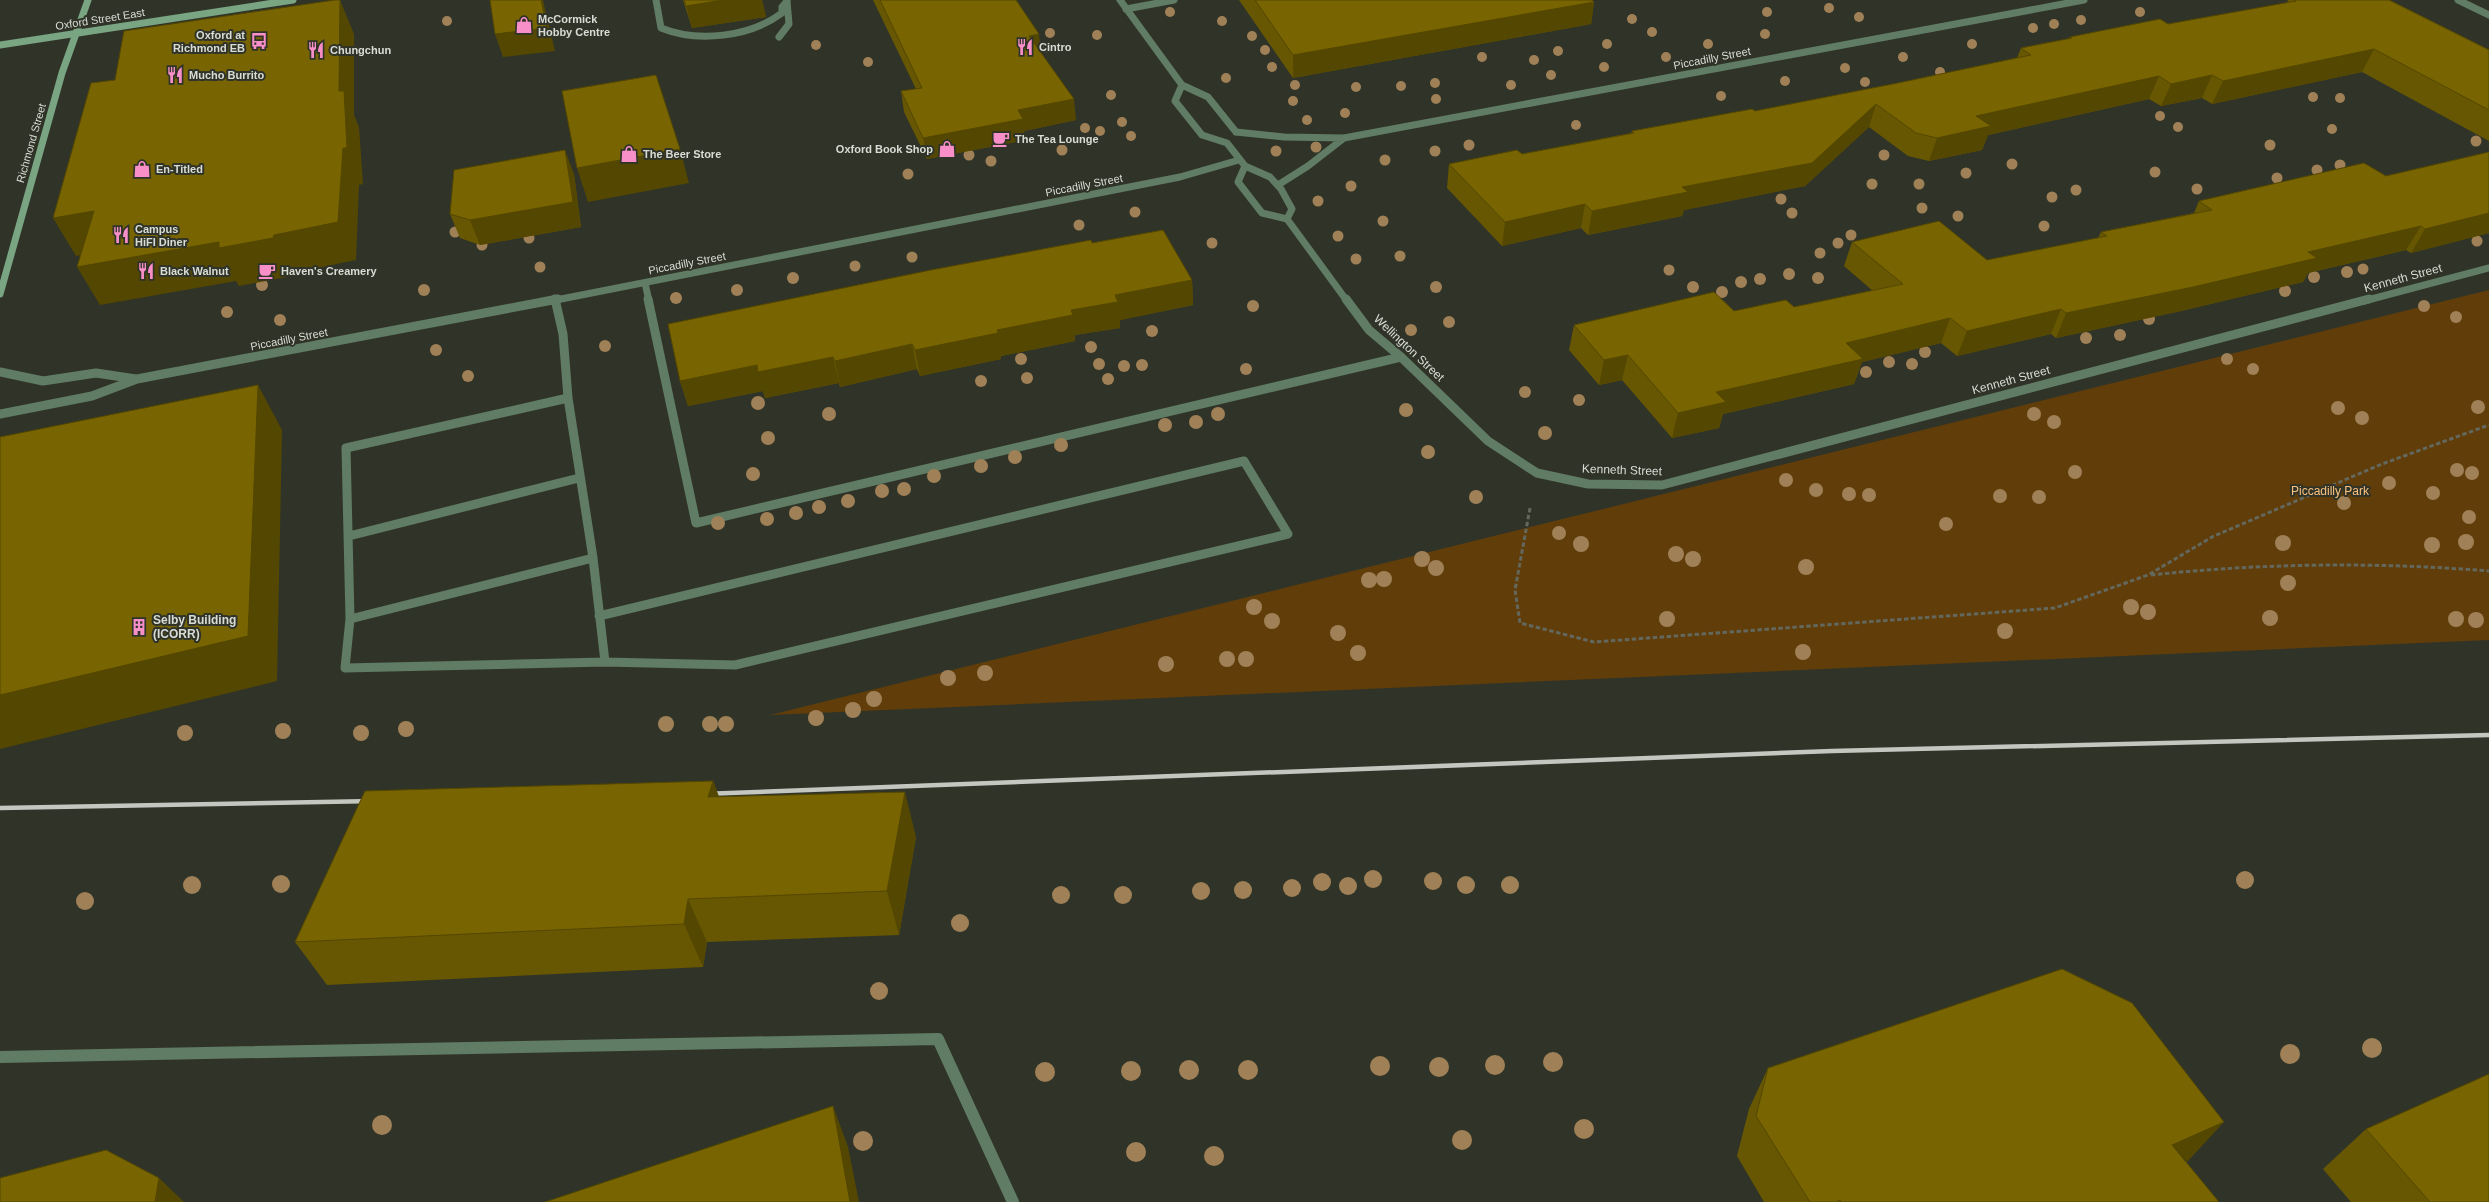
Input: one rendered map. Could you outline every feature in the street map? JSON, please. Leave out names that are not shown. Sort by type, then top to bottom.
[{"type":"main road","name":"Richmond Street","points":[[0,294],[62,71],[78,33],[88,0]]},
{"type":"main road","name":"Oxford Street East","points":[[0,45],[293,0]]},
{"type":"street","points":[[656,0],[661,28],[680,35],[690,36],[713,35],[768,24],[782,13],[782,6],[788,1]]},
{"type":"street","points":[[1120,0],[1182,85],[1208,97],[1236,132],[1227,143]]},
{"type":"street","points":[[1126,8],[1174,0]]},
{"type":"street","name":"Piccadilly Street","points":[[1236,132],[1284,137],[1344,138],[2084,0]]},
{"type":"street","points":[[2458,0],[2489,15]]},
{"type":"street","points":[[779,38],[790,24],[788,1]]},
{"type":"street","points":[[1182,85],[1174,101],[1202,135],[1227,143],[1242,163],[1270,177],[1278,186],[1292,210],[1287,219],[1262,213],[1238,182],[1242,163]]},
{"type":"street","name":"Piccadilly Street","points":[[1278,186],[1344,138]]},
{"type":"street","name":"Piccadilly Street","points":[[0,414],[92,396],[137,379],[645,282],[1180,177],[1242,163]]},
{"type":"street","name":"Wellington Street","points":[[1287,219],[1369,330],[1401,357],[1488,440],[1537,472]]},
{"type":"street","name":"Kenneth Street","points":[[1537,472],[1588,484],[1662,485],[2489,268]]},
{"type":"street","points":[[645,282],[696,523],[1401,357]]},
{"type":"street","points":[[555,299],[563,334],[568,398],[593,558],[605,662]]},
{"type":"street","name":"Piccadilly Street","points":[[0,372],[43,381],[96,374],[137,379]]},
{"type":"street","points":[[568,398],[346,448],[350,619],[345,668],[605,662],[735,665],[1288,534],[1244,461],[599,616]]},
{"type":"street","points":[[349,536],[580,478]]},
{"type":"street","points":[[350,619],[593,558]]},
{"type":"street","points":[[0,1056],[938,1039],[1013,1202]]},
{"type":"path","points":[[1537,472],[1515,590],[1520,623],[1594,642],[2055,608],[2148,575],[2212,537],[2382,464],[2489,425]]},
{"type":"path","points":[[2148,575],[2221,567],[2305,563],[2489,572]]},
{"type":"green space","name":"Piccadilly Park","points":[[2489,290],[2489,640],[770,715]]},
{"type":"building","points":[[340,0],[339,91],[344,91],[347,148],[343,148],[338,222],[274,235],[273,238],[219,248],[219,242],[77,267],[94,211],[53,218],[91,83],[115,80],[124,31]]},
{"type":"building","points":[[490,0],[541,0],[547,28],[495,34]]},
{"type":"building","points":[[684,0],[723,0],[686,6]]},
{"type":"building","points":[[880,0],[1016,0],[1039,34],[1029,36],[1074,99],[1018,110],[1023,119],[923,138],[901,91],[922,88]]},
{"type":"building","points":[[1255,0],[1592,0],[1594,2],[1293,55]]},
{"type":"building","points":[[2294,0],[2389,0],[2489,50],[2489,110],[2374,49],[2223,81],[2212,75],[2171,84],[2159,76],[1976,116],[1991,126],[1937,138],[1916,133],[1876,104],[1812,163],[1682,187],[1688,192],[1592,211],[1585,204],[1505,222],[1449,164],[1517,150],[1522,154],[1634,133],[1632,131],[1752,109],[1755,111],[1898,83],[2031,55],[2021,48],[2160,19],[2168,24],[2296,1]]},
{"type":"building","points":[[656,75],[680,149],[577,168],[562,91]]},
{"type":"building","points":[[565,150],[573,202],[470,220],[450,214],[454,170]]},
{"type":"building","points":[[2489,152],[2489,213],[2425,229],[2421,226],[2308,252],[2317,258],[2193,287],[2066,313],[2061,309],[1967,331],[1950,318],[1846,343],[1863,359],[1716,392],[1726,402],[1678,413],[1628,355],[1604,360],[1574,325],[1714,292],[1734,311],[1786,300],[1794,307],[1903,284],[1852,242],[1939,221],[1987,260],[2107,236],[2101,232],[2212,210],[2199,201],[2364,163],[2386,176]]},
{"type":"building","points":[[1163,230],[1192,280],[1115,295],[1118,302],[1071,310],[1073,315],[997,330],[998,333],[915,350],[912,344],[835,361],[833,357],[758,372],[757,365],[680,381],[668,324],[931,270],[1091,240],[1092,243]]},
{"type":"building","name":"Selby Building (ICORR)","points":[[258,385],[248,636],[0,695],[0,437]]},
{"type":"building","points":[[713,781],[708,797],[905,792],[887,891],[688,899],[684,924],[295,942],[365,791]]},
{"type":"building","points":[[2062,969],[2132,1003],[2224,1122],[2172,1145],[2219,1202],[1841,1202],[1840,1200],[1836,1202],[1810,1202],[1756,1116],[1768,1068]]},
{"type":"building","points":[[2489,1074],[2489,1202],[2430,1202],[2366,1129]]},
{"type":"building","points":[[833,1106],[850,1202],[545,1202]]},
{"type":"building","points":[[106,1150],[159,1178],[155,1202],[0,1202],[0,1178]]},
{"type":"railway","points":[[702,794],[1832,751],[2489,735]]},
{"type":"railway","points":[[0,808],[375,801]]},
{"type":"place","name":"McCormick Hobby Centre","points":[[524,25]]},
{"type":"place","name":"Oxford at Richmond EB","points":[[259,41]]},
{"type":"place","name":"Cintro","points":[[1025,47]]},
{"type":"place","name":"Chungchun","points":[[316,50]]},
{"type":"place","name":"Mucho Burrito","points":[[175,75]]},
{"type":"place","name":"The Tea Lounge","points":[[1001,139]]},
{"type":"place","name":"Oxford Book Shop","points":[[947,149]]},
{"type":"place","name":"The Beer Store","points":[[629,154]]},
{"type":"place","name":"En-Titled","points":[[142,169]]},
{"type":"place","name":"Campus HiFI Diner","points":[[121,235]]},
{"type":"place","name":"Black Walnut","points":[[146,271]]},
{"type":"place","name":"Haven's Creamery","points":[[267,271]]},
{"type":"place","name":"Selby Building (ICORR)","points":[[139,627]]}]
